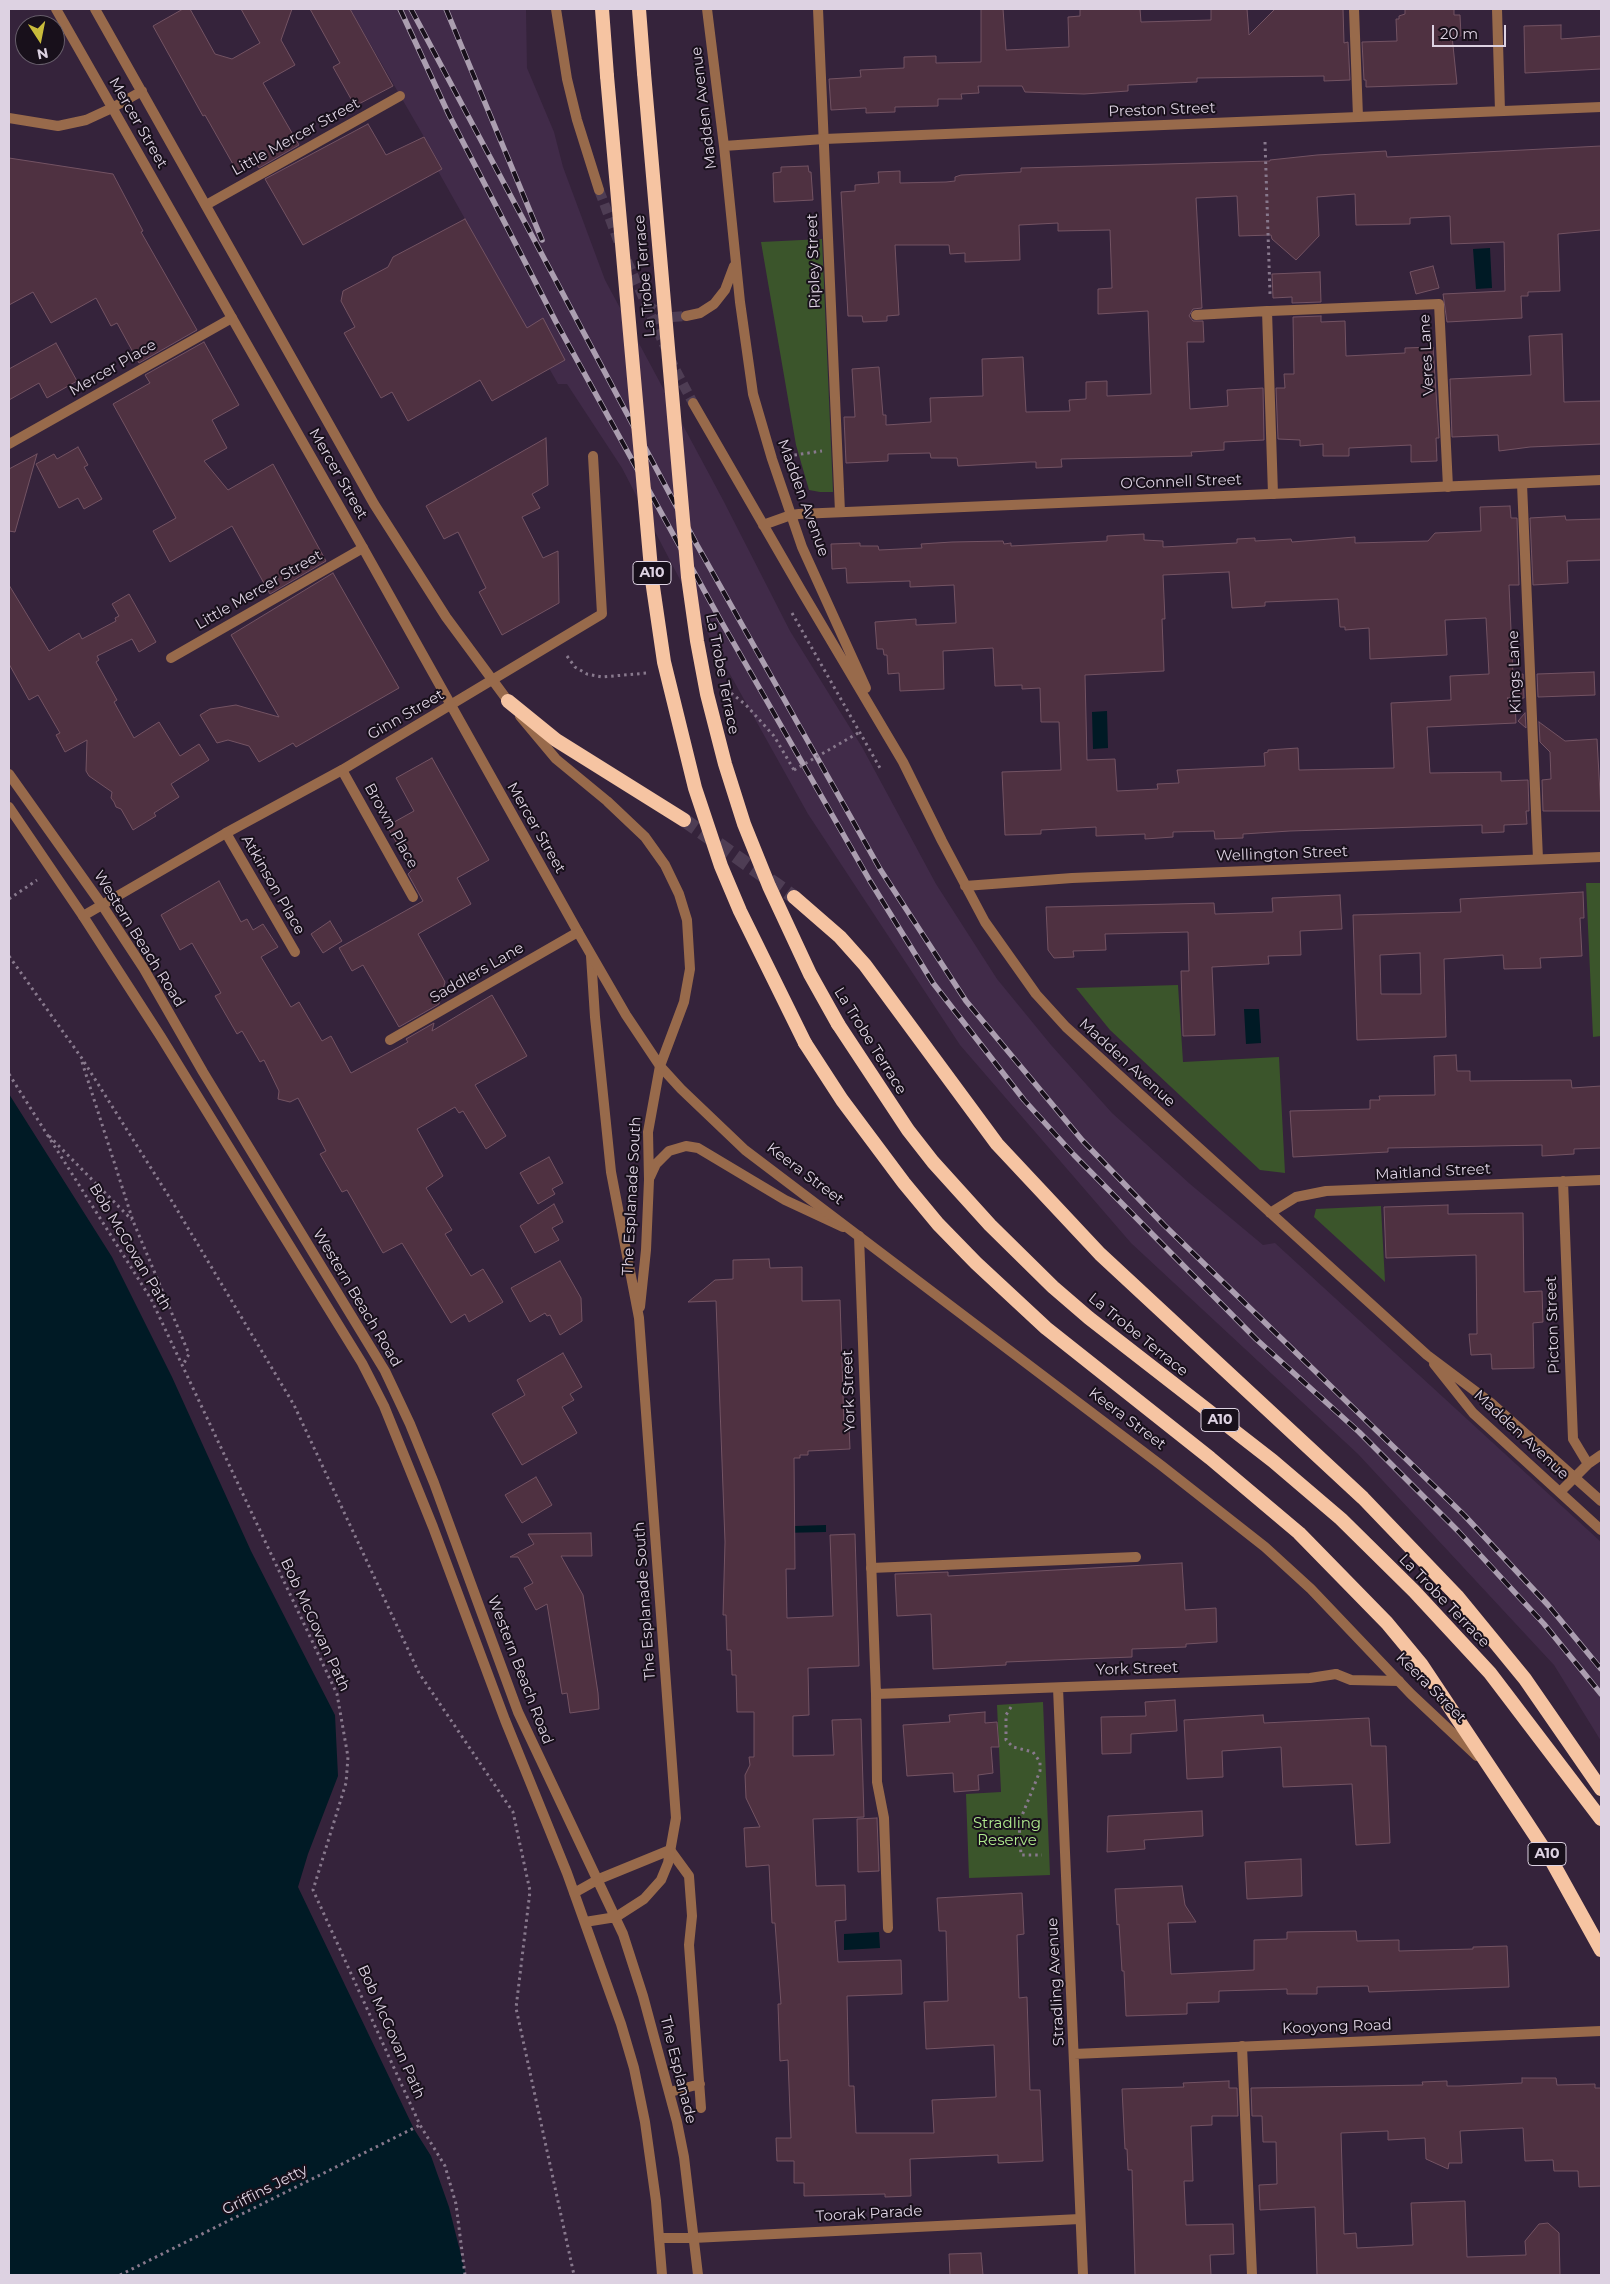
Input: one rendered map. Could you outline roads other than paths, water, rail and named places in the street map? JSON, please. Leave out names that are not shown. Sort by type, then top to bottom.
[{"type":"highway","name":"La Trobe Terrace","points":[[602,9],[652,580],[664,662],[695,788],[721,866],[740,911],[805,1044],[874,1144],[938,1224],[1008,1295],[1046,1328],[1210,1458],[1298,1533],[1387,1623],[1421,1664],[1485,1763]]},
{"type":"highway","name":"La Trobe Terrace","points":[[639,9],[688,577],[697,642],[707,694],[725,764],[744,824],[769,886],[810,974],[838,1024],[908,1130],[933,1162],[990,1225],[1053,1287],[1089,1318],[1273,1461],[1341,1519],[1414,1591],[1490,1673],[1601,1819]]},
{"type":"highway","points":[[508,701],[556,740],[684,820]]},
{"type":"highway","points":[[794,897],[840,937],[865,965],[997,1144],[1100,1254],[1363,1498],[1457,1596],[1526,1678],[1601,1789]]},
{"type":"highway","name":"Keera Street","points":[[1485,1763],[1550,1858],[1601,1950]]},
{"type":"street","name":"Mercer Street","points":[[56,9],[363,548],[450,707],[592,956]]},
{"type":"street","name":"Mercer Street","points":[[95,9],[374,504],[446,617],[508,701]]},
{"type":"street","points":[[556,9],[573,104],[599,190]]},
{"type":"street","name":"Madden Avenue","points":[[707,9],[724,146],[735,263],[753,394],[763,431],[802,547],[885,730]]},
{"type":"street","name":"Ripley Street","points":[[818,9],[840,512]]},
{"type":"street","points":[[1354,9],[1358,117]]},
{"type":"street","points":[[1497,9],[1500,111]]},
{"type":"street","points":[[9,118],[58,126],[86,120],[142,91]]},
{"type":"street","name":"Little Mercer Street","points":[[206,205],[400,96]]},
{"type":"street","name":"Preston Street","points":[[724,146],[824,139],[1601,107]]},
{"type":"street","name":"Madden Avenue","points":[[686,316],[705,310],[718,300],[728,284],[735,263]]},
{"type":"street","name":"Veres Lane","points":[[1196,315],[1439,304],[1448,487]]},
{"type":"street","points":[[1268,311],[1273,494]]},
{"type":"street","name":"Mercer Place","points":[[9,444],[232,318]]},
{"type":"street","name":"Madden Avenue","points":[[693,403],[903,762],[964,886],[1010,960],[1036,994],[1066,1027],[1427,1355],[1491,1402],[1601,1501]]},
{"type":"street","name":"Ginn Street","points":[[83,916],[226,833],[342,770],[493,681],[514,665],[602,614],[593,456]]},
{"type":"street","name":"O'Connell Street","points":[[763,525],[790,515],[840,512],[1601,480]]},
{"type":"street","name":"Kings Lane","points":[[1522,484],[1538,860]]},
{"type":"street","name":"Little Mercer Street","points":[[171,658],[363,548]]},
{"type":"street","name":"The Esplanade South","points":[[508,701],[556,759],[607,801],[645,837],[665,865],[679,894],[687,920],[690,969],[684,1002],[660,1066],[648,1132],[649,1180],[646,1250],[639,1318]]},
{"type":"street","name":"Brown Place","points":[[342,770],[414,897]]},
{"type":"street","name":"Western Beach Road","points":[[9,774],[102,905],[144,969],[218,1098],[385,1371],[434,1483],[518,1712],[599,1880]]},
{"type":"street","name":"Western Beach Road","points":[[9,807],[83,916],[166,1046],[352,1347],[384,1406],[433,1527],[505,1720],[574,1892]]},
{"type":"street","name":"Atkinson Place","points":[[226,833],[295,952]]},
{"type":"street","name":"Wellington Street","points":[[964,886],[1072,878],[1601,857]]},
{"type":"street","name":"Saddlers Lane","points":[[390,1040],[578,932]]},
{"type":"street","name":"The Esplanade South","points":[[585,1922],[616,1917],[644,1899],[658,1885],[666,1870],[676,1818],[639,1318],[611,1172],[595,1017],[592,956]]},
{"type":"street","name":"Keera Street","points":[[592,956],[626,1015],[660,1066],[698,1106],[745,1150],[1191,1488],[1265,1547],[1311,1588],[1399,1681],[1485,1763]]},
{"type":"street","points":[[649,1180],[656,1164],[670,1151],[686,1146],[698,1148],[785,1200],[856,1234]]},
{"type":"street","name":"Maitland Street","points":[[1270,1213],[1298,1196],[1326,1191],[1601,1180]]},
{"type":"street","name":"Picton Street","points":[[1563,1181],[1573,1439],[1588,1464]]},
{"type":"street","name":"York Street","points":[[856,1234],[876,1694],[877,1782],[884,1818],[888,1928]]},
{"type":"street","name":"Madden Avenue","points":[[1427,1355],[1473,1413],[1601,1530]]},
{"type":"street","points":[[1560,1492],[1588,1464],[1601,1455]]},
{"type":"street","points":[[871,1568],[1136,1557]]},
{"type":"street","name":"York Street","points":[[876,1694],[1310,1678],[1336,1674],[1351,1680],[1399,1681]]},
{"type":"street","name":"Stradling Avenue","points":[[1058,1688],[1083,2275]]},
{"type":"street","points":[[662,2275],[650,2151],[640,2093],[621,2024],[574,1892],[670,1850],[689,1876],[692,1916],[689,1945],[702,2108]]},
{"type":"street","name":"The Esplanade","points":[[599,1880],[616,1917],[643,1996],[670,2092],[684,2157],[698,2275]]},
{"type":"street","name":"Kooyong Road","points":[[1074,2054],[1601,2031]]},
{"type":"street","points":[[1242,2046],[1252,2275]]},
{"type":"street","points":[[670,2092],[700,2084]]},
{"type":"street","name":"Toorak Parade","points":[[659,2238],[693,2238],[1080,2219]]},
{"type":"water","points":[[1490,248],[1492,288],[1476,289],[1473,249]]},
{"type":"water","points":[[1107,711],[1108,748],[1093,749],[1092,712]]},
{"type":"water","points":[[1244,1009],[1259,1009],[1261,1043],[1246,1044]]},
{"type":"water","points":[[9,1094],[112,1257],[172,1377],[251,1551],[335,1715],[338,1776],[308,1854],[298,1887],[414,2129],[431,2156],[449,2207],[466,2275],[9,2275]]},
{"type":"water","points":[[826,1525],[826,1532],[735,1534],[735,1528]]},
{"type":"water","points":[[879,1932],[880,1948],[844,1950],[844,1934]]},
{"type":"tunnel","points":[[599,190],[619,243]]},
{"type":"tunnel","points":[[627,261],[674,367],[693,403]]},
{"type":"tunnel","points":[[646,304],[662,315],[672,317],[686,316]]},
{"type":"tunnel","points":[[684,820],[794,897]]},
{"type":"railway","points":[[400,9],[449,115],[556,322],[721,621],[870,881],[933,983],[1024,1100],[1074,1155],[1256,1339],[1359,1432],[1458,1531],[1544,1624],[1601,1694]]},
{"type":"railway","points":[[411,9],[697,545],[880,869],[966,1001],[1082,1140],[1164,1225],[1464,1515],[1548,1605],[1601,1669]]},
{"type":"railway","points":[[446,9],[542,240]]},
{"type":"park label","name":"Stradling Reserve","points":[[1007,1832]]}]
